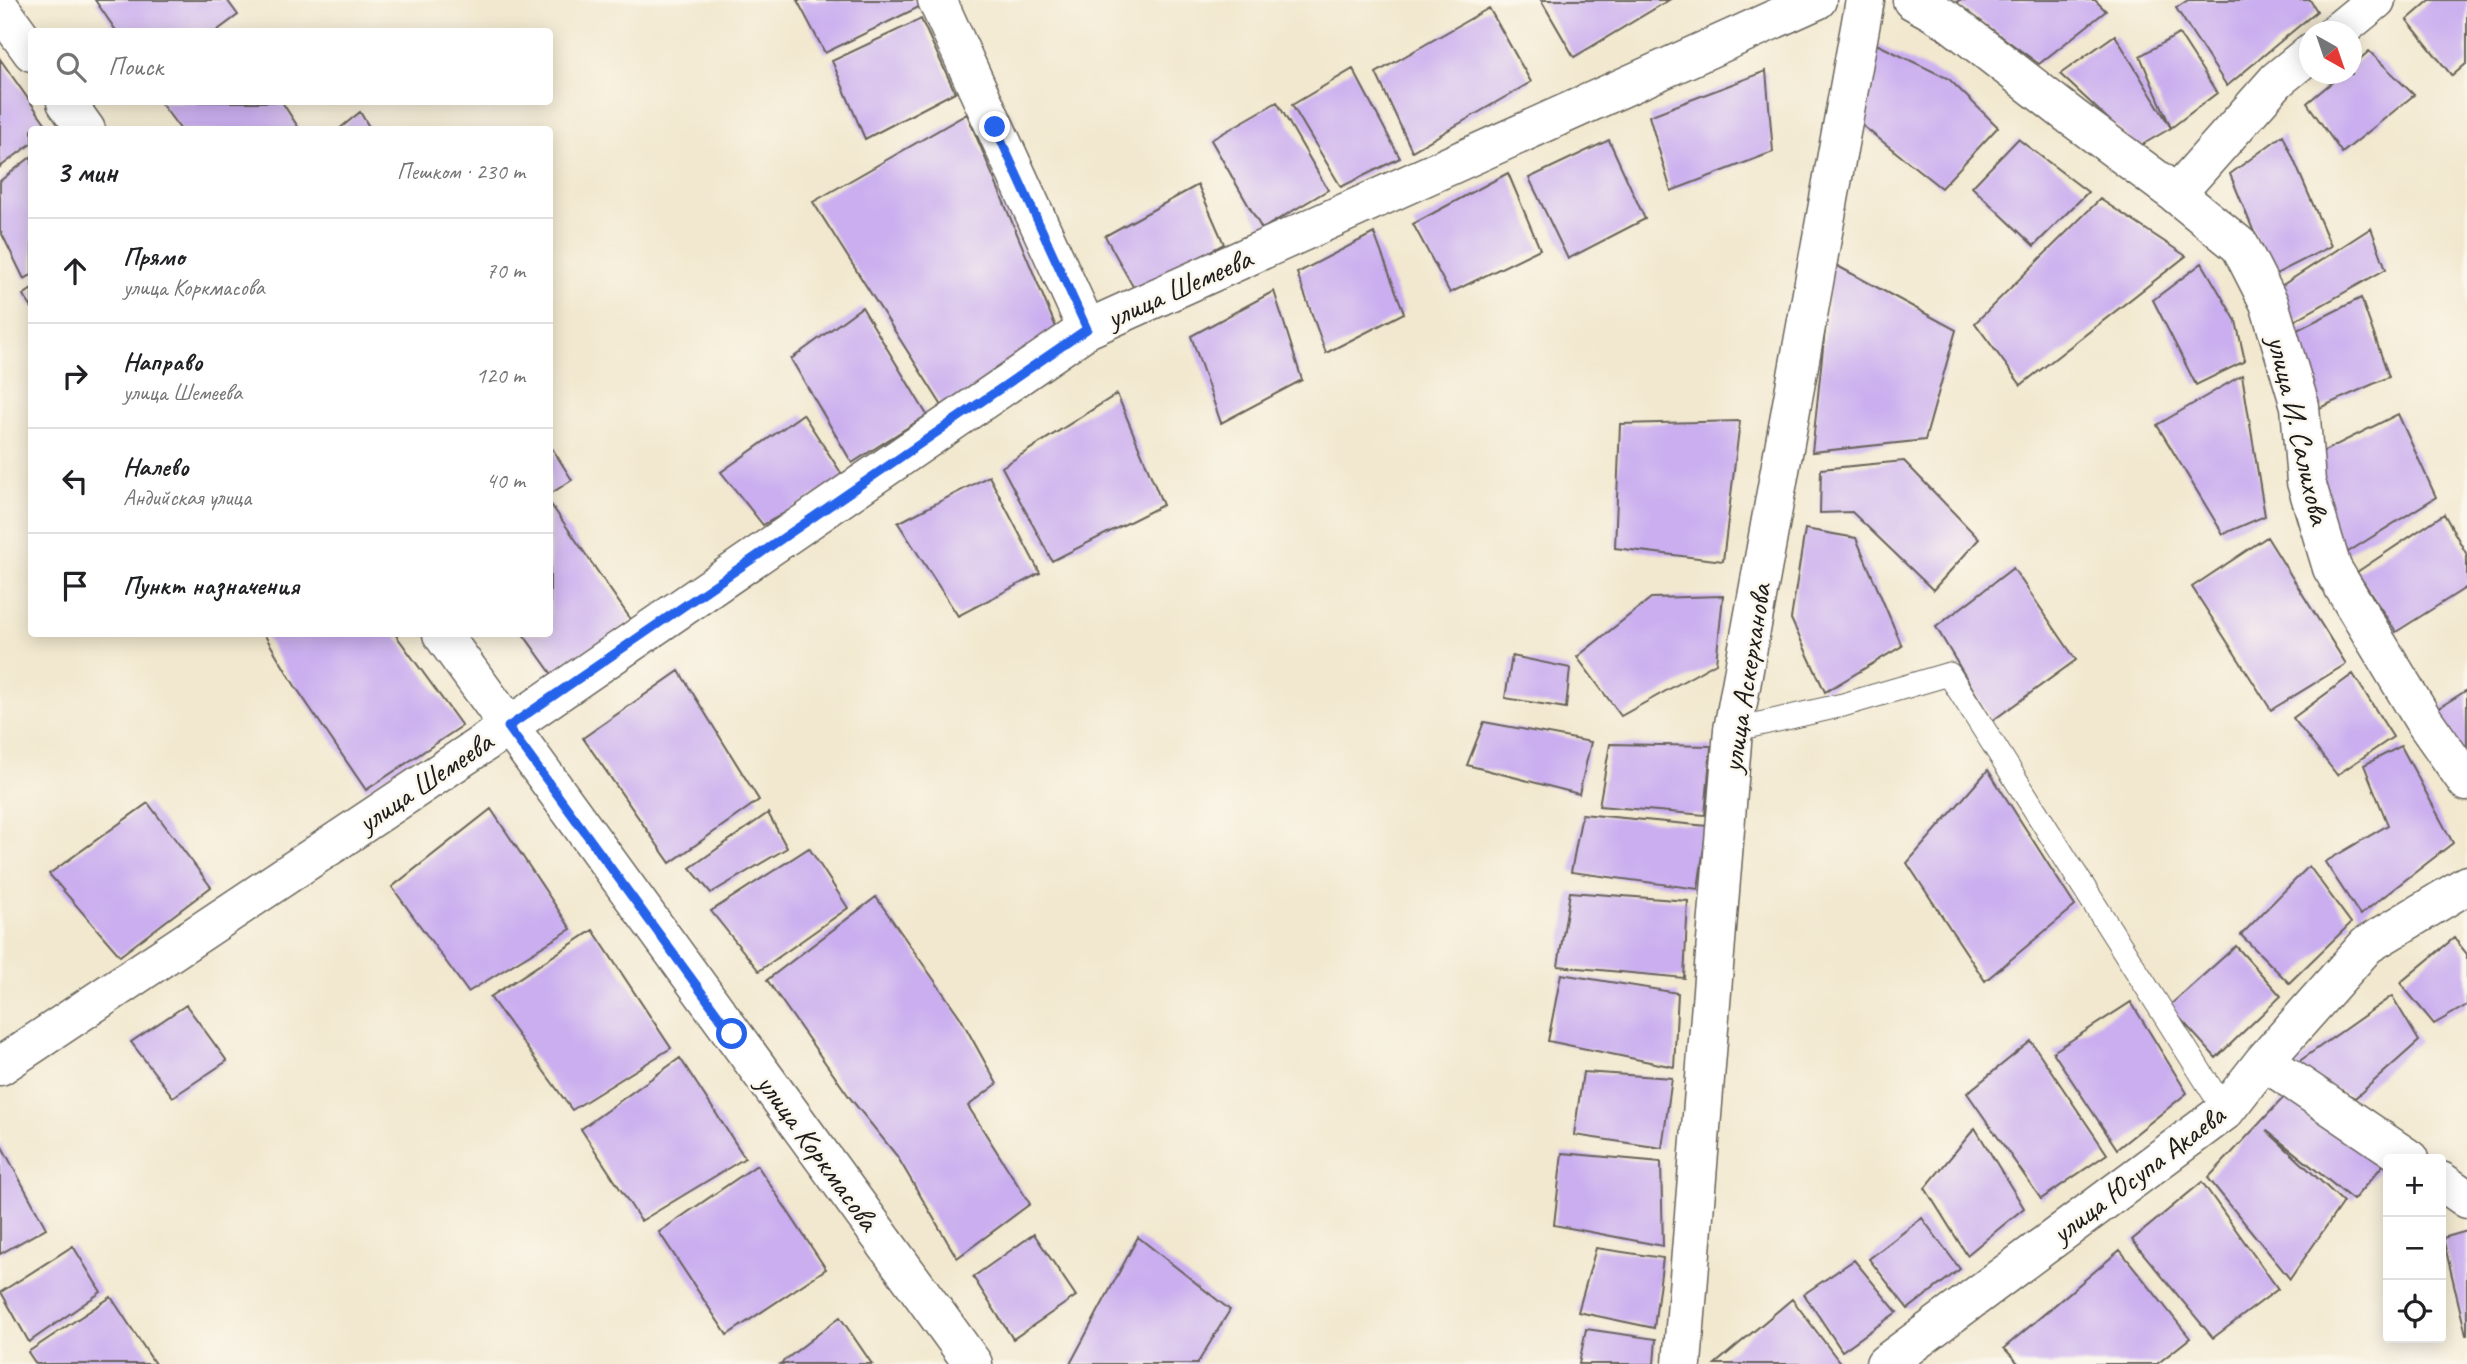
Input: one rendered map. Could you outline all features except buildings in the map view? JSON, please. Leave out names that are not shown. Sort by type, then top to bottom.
[{"type":"street","points":[[937,0],[1087,329]]},
{"type":"street","name":"улица Шемеева","points":[[0,1066],[508,727],[1087,329],[1816,0]]},
{"type":"street","name":"улица Аскерханова","points":[[1682,1364],[1733,730],[1865,0]]},
{"type":"street","name":"улица И. Салихова","points":[[1912,0],[1947,19],[2240,246],[2269,303],[2300,406],[2306,482],[2332,568],[2422,718],[2467,782]]},
{"type":"street","points":[[2350,21],[2376,0]]},
{"type":"street","points":[[0,8],[28,46]]},
{"type":"street","points":[[2176,194],[2277,80],[2299,61]]},
{"type":"street","points":[[68,105],[83,126]]},
{"type":"street","name":"улица Коркмасова","points":[[444,637],[973,1364]]},
{"type":"street","name":"улица Юсупа Акаева","points":[[1885,1364],[2225,1111],[2264,1061],[2367,946],[2467,885]]},
{"type":"street","points":[[2264,1061],[2402,1154]]},
{"type":"street","points":[[2446,1184],[2467,1199]]},
{"type":"lane","points":[[1733,730],[1843,705],[1949,674],[2225,1111]]},
{"type":"route","points":[[732,1034],[508,727],[1087,329],[995,127]]}]
